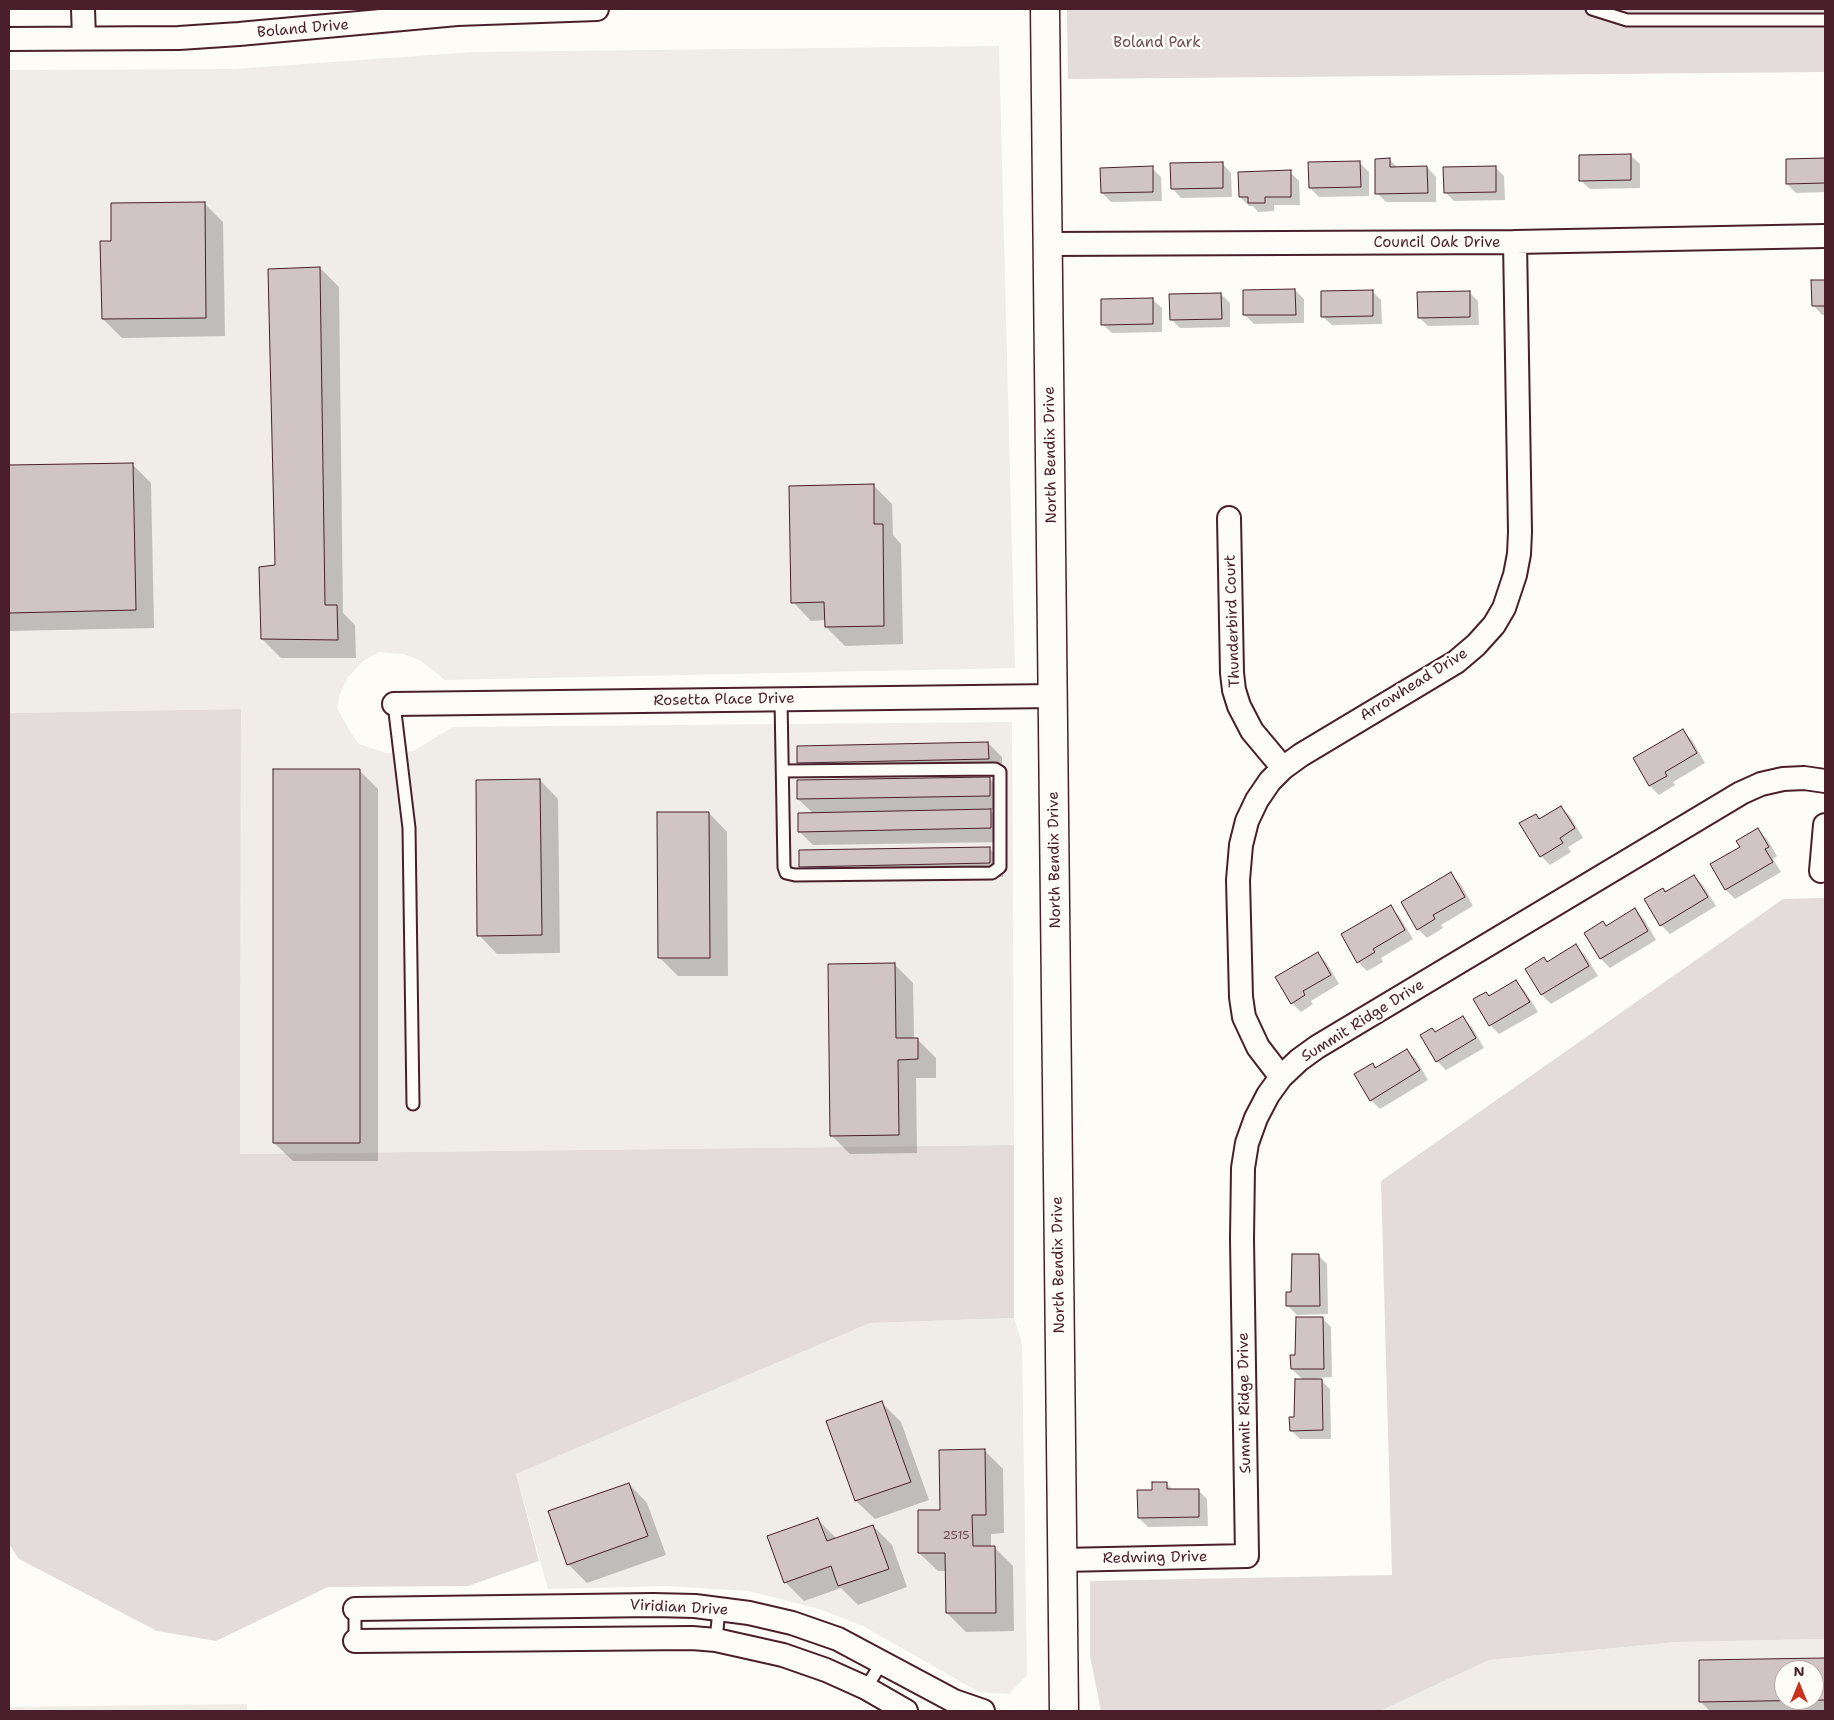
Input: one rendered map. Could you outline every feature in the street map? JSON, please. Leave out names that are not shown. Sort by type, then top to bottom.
[{"type":"street","points":[[83,9],[84,38]]},
{"type":"street","name":"Boland Drive","points":[[9,39],[179,38],[457,14],[596,9]]},
{"type":"street","name":"North Bendix Drive","points":[[1045,9],[1064,1711]]},
{"type":"street","name":"Council Oak Drive","points":[[1048,244],[1515,242],[1825,236]]},
{"type":"street","name":"Arrowhead Drive","points":[[1281,1077],[1258,1047],[1244,1017],[1241,997],[1238,880],[1241,845],[1247,821],[1257,800],[1270,781],[1283,768],[1301,754],[1456,662],[1476,645],[1494,625],[1504,608],[1515,575],[1519,554],[1520,532],[1515,242]]},
{"type":"street","name":"Thunderbird Court","points":[[1230,518],[1232,673],[1234,690],[1239,706],[1252,731],[1283,768]]},
{"type":"street","name":"Rosetta Place Drive","points":[[394,704],[1054,696]]},
{"type":"street","name":"Summit Ridge Drive","points":[[1247,1556],[1242,1239],[1243,1168],[1248,1142],[1256,1118],[1268,1095],[1281,1077],[1299,1060],[1317,1047],[1741,793],[1762,784],[1783,779],[1804,778],[1825,782]]},
{"type":"street","points":[[1821,871],[1825,825]]},
{"type":"street","name":"Redwing Drive","points":[[1062,1560],[1247,1556]]},
{"type":"street","name":"Viridian Drive","points":[[355,1609],[654,1605],[695,1606],[749,1613],[792,1623],[838,1639],[954,1701],[983,1711]]},
{"type":"street","name":"Viridian Drive","points":[[355,1641],[692,1638],[716,1640],[783,1655],[826,1670],[866,1688],[906,1711]]},
{"type":"lane","points":[[1592,9],[1627,20],[1825,20]]},
{"type":"lane","points":[[781,700],[784,867],[786,873],[795,875],[992,874],[1000,867],[1000,772],[995,768],[783,771]]},
{"type":"lane","points":[[394,704],[410,828],[413,1104]]},
{"type":"lane","points":[[355,1609],[355,1641]]},
{"type":"lane","points":[[716,1640],[719,1610]]},
{"type":"lane","points":[[866,1688],[882,1662]]},
{"type":"shaded area","points":[[999,46],[1015,668],[445,680],[420,660],[403,654],[379,652],[363,661],[348,677],[340,694],[337,708],[359,744],[386,753],[413,751],[453,727],[1012,722],[1014,1145],[240,1154],[241,709],[9,713],[9,70],[234,69],[473,52]]},
{"type":"shaded area","points":[[1014,1318],[1022,1343],[1027,1675],[1009,1694],[979,1692],[863,1626],[819,1609],[749,1591],[666,1586],[548,1589],[516,1474],[870,1323]]},
{"type":"shaded area","points":[[1825,1639],[1825,1711],[1380,1711],[1489,1660],[1677,1642]]},
{"type":"shaded area","points":[[247,1704],[247,1711],[9,1711],[9,1707]]},
{"type":"green space","name":"Boland Park","points":[[1067,9],[1825,9],[1825,72],[1068,79]]},
{"type":"green space","points":[[241,709],[240,1154],[1014,1145],[1014,1318],[870,1323],[516,1474],[539,1561],[468,1586],[328,1587],[216,1641],[157,1631],[19,1559],[9,1544],[9,713]]},
{"type":"green space","points":[[1825,898],[1825,1639],[1677,1642],[1489,1660],[1380,1711],[1101,1711],[1090,1656],[1090,1581],[1392,1575],[1381,1181],[1783,899]]},
{"type":"building","points":[[1631,154],[1631,180],[1579,181],[1579,155]]},
{"type":"building","points":[[1390,158],[1390,167],[1427,166],[1428,193],[1375,194],[1375,159]]},
{"type":"building","points":[[1825,158],[1825,183],[1786,184],[1786,159]]},
{"type":"building","points":[[1360,161],[1361,187],[1309,188],[1308,162]]},
{"type":"building","points":[[1223,162],[1223,188],[1171,189],[1170,163]]},
{"type":"building","points":[[1153,166],[1153,192],[1101,193],[1100,168]]},
{"type":"building","points":[[1496,166],[1496,192],[1444,193],[1443,167]]},
{"type":"building","points":[[1291,170],[1291,197],[1265,197],[1265,203],[1248,203],[1248,197],[1239,197],[1238,172]]},
{"type":"building","points":[[205,202],[206,318],[102,319],[100,241],[111,241],[111,203]]},
{"type":"building","points":[[320,267],[325,605],[337,605],[338,640],[261,639],[259,567],[275,565],[268,269]]},
{"type":"building","points":[[1811,280],[1825,280],[1825,306],[1812,306]]},
{"type":"building","points":[[1295,289],[1296,315],[1243,315],[1243,290]]},
{"type":"building","points":[[1373,290],[1373,316],[1321,317],[1321,291]]},
{"type":"building","points":[[1470,291],[1470,317],[1418,318],[1417,292]]},
{"type":"building","points":[[1221,293],[1222,319],[1170,320],[1169,294]]},
{"type":"building","points":[[1153,298],[1153,324],[1101,325],[1101,299]]},
{"type":"building","points":[[133,463],[136,610],[9,613],[9,465]]},
{"type":"building","points":[[874,484],[874,524],[883,524],[884,626],[825,627],[824,602],[791,603],[789,486]]},
{"type":"building","points":[[1683,729],[1697,753],[1665,772],[1667,776],[1649,786],[1633,758]]},
{"type":"building","points":[[988,742],[989,759],[797,763],[797,746]]},
{"type":"building","points":[[273,769],[360,769],[360,1143],[273,1143]]},
{"type":"building","points":[[990,777],[990,796],[797,799],[797,780]]},
{"type":"building","points":[[540,779],[542,935],[477,936],[476,780]]},
{"type":"building","points":[[1561,806],[1575,828],[1560,838],[1563,843],[1540,857],[1519,823],[1536,814],[1539,819]]},
{"type":"building","points":[[991,809],[991,828],[798,832],[798,813]]},
{"type":"building","points":[[657,812],[709,812],[710,958],[658,958]]},
{"type":"building","points":[[1758,828],[1769,847],[1765,849],[1773,862],[1725,890],[1710,864],[1740,847],[1736,841]]},
{"type":"building","points":[[990,847],[990,863],[799,867],[799,850]]},
{"type":"building","points":[[1451,872],[1465,897],[1433,915],[1435,919],[1417,930],[1401,902]]},
{"type":"building","points":[[1694,875],[1708,897],[1660,926],[1644,899],[1663,888],[1665,892]]},
{"type":"building","points":[[1391,905],[1405,930],[1373,949],[1375,952],[1357,963],[1341,934]]},
{"type":"building","points":[[1635,908],[1648,931],[1600,959],[1584,933],[1603,921],[1606,926]]},
{"type":"building","points":[[1576,944],[1589,966],[1541,995],[1525,969],[1544,957],[1547,962]]},
{"type":"building","points":[[1318,952],[1331,975],[1303,991],[1305,995],[1291,1004],[1275,977]]},
{"type":"building","points":[[895,963],[896,1038],[918,1038],[918,1059],[898,1060],[899,1135],[830,1136],[828,964]]},
{"type":"building","points":[[1516,980],[1530,1002],[1489,1026],[1473,999],[1486,992],[1489,996]]},
{"type":"building","points":[[1463,1016],[1476,1038],[1436,1062],[1420,1035],[1432,1028],[1435,1032]]},
{"type":"building","points":[[1407,1049],[1420,1070],[1370,1101],[1354,1074],[1373,1063],[1375,1068]]},
{"type":"building","points":[[1292,1254],[1319,1254],[1320,1306],[1286,1306],[1286,1292],[1291,1292]]},
{"type":"building","points":[[1296,1317],[1323,1317],[1324,1369],[1291,1369],[1290,1355],[1295,1355]]},
{"type":"building","points":[[1295,1379],[1322,1379],[1323,1430],[1290,1431],[1289,1417],[1294,1417]]},
{"type":"building","points":[[882,1401],[911,1482],[855,1501],[826,1421]]},
{"type":"building","points":[[985,1449],[986,1515],[972,1515],[973,1546],[995,1546],[996,1613],[946,1613],[945,1553],[918,1553],[918,1510],[940,1510],[939,1450]]},
{"type":"building","points":[[1152,1482],[1167,1482],[1167,1489],[1199,1489],[1199,1517],[1138,1518],[1137,1490],[1152,1490]]},
{"type":"building","points":[[629,1483],[648,1536],[567,1565],[548,1511]]},
{"type":"building","points":[[818,1518],[827,1541],[873,1525],[889,1569],[838,1586],[831,1566],[784,1583],[767,1536]]},
{"type":"building","points":[[1825,1658],[1825,1700],[1824,1660],[1774,1660],[1774,1701],[1699,1702],[1699,1660]]}]
